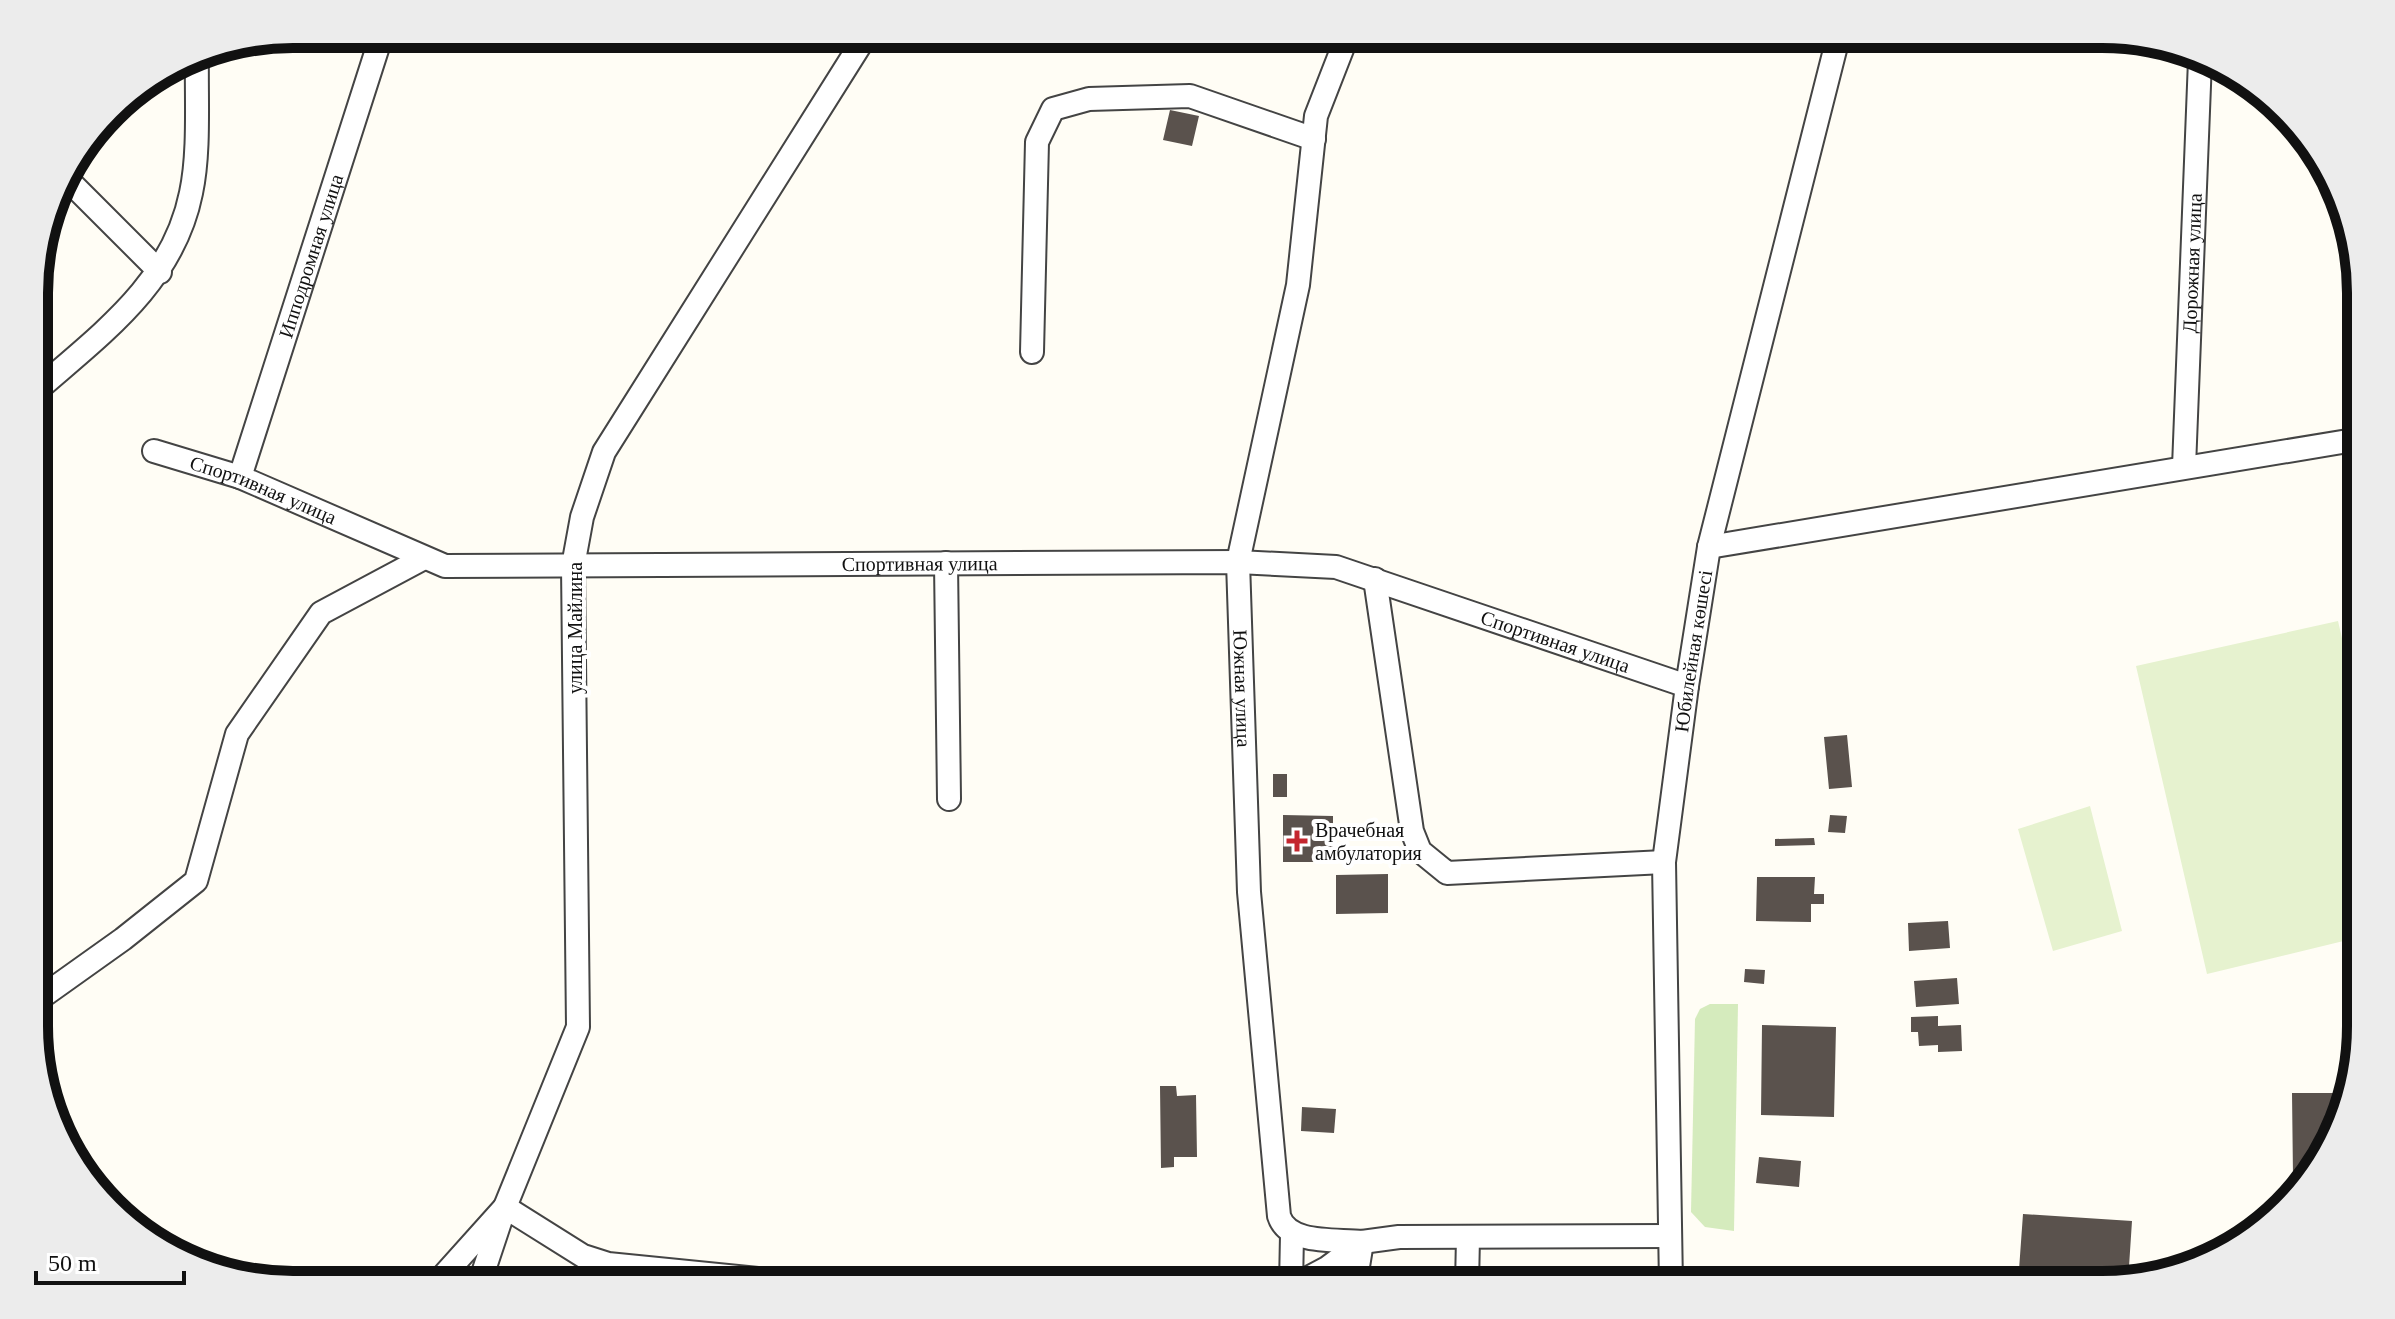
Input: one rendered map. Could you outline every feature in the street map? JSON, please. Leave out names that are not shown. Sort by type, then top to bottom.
[{"type":"street","name":"Южная улица","points":[[1292,1235],[1282,1226],[1279,1216],[1249,892],[1238,562],[1298,285],[1316,116],[1342,48]]},
{"type":"street","name":"Юбилейная көшесі","points":[[1671,1270],[1664,862],[1687,686],[1709,547],[1835,48]]},
{"type":"street","name":"Ипподромная улица","points":[[240,477],[377,49]]},
{"type":"street","name":"улица Майлина","points":[[484,1271],[505,1207],[578,1027],[573,566],[582,517],[604,452],[858,49]]},
{"type":"street","points":[[48,381],[126,313],[160,272],[180,233],[192,191],[196,68]]},
{"type":"street","name":"Дорожная улица","points":[[2184,467],[2200,69]]},
{"type":"street","points":[[1032,352],[1037,142],[1053,109],[1089,99],[1190,96],[1314,139]]},
{"type":"street","points":[[74,186],[160,272]]},
{"type":"street","points":[[1709,547],[2346,441]]},
{"type":"street","name":"Спортивная улица","points":[[154,451],[240,477],[445,566],[1238,562],[1336,567],[1687,686]]},
{"type":"street","points":[[48,992],[123,939],[196,881],[237,734],[321,613],[424,558]]},
{"type":"street","points":[[946,563],[949,799]]},
{"type":"street","points":[[1375,579],[1412,831],[1420,851],[1447,873],[1664,862]]},
{"type":"street","points":[[448,1271],[505,1207],[583,1256],[608,1264],[676,1271]]},
{"type":"street","points":[[1293,1270],[1292,1235],[1362,1242],[1399,1237],[1670,1236]]},
{"type":"street","points":[[1467,1270],[1468,1237]]},
{"type":"street","points":[[1357,1270],[1362,1242]]},
{"type":"street","points":[[1322,1270],[1362,1242]]},
{"type":"green space","points":[[2338,621],[2346,656],[2346,940],[2207,974],[2136,666]]},
{"type":"green space","points":[[2090,806],[2122,931],[2053,951],[2018,829]]},
{"type":"green space","points":[[1710,1004],[1738,1004],[1734,1231],[1705,1227],[1691,1212],[1695,1019],[1700,1009]]},
{"type":"building","points":[[1170,110],[1199,116],[1192,146],[1163,140]]},
{"type":"building","points":[[1847,735],[1852,787],[1829,789],[1824,737]]},
{"type":"building","points":[[1273,774],[1287,774],[1287,797],[1273,797]]},
{"type":"building","points":[[1283,815],[1333,816],[1333,862],[1283,862]]},
{"type":"building","points":[[1830,815],[1847,816],[1845,833],[1828,832]]},
{"type":"building","points":[[1814,838],[1815,845],[1775,846],[1775,839]]},
{"type":"building","points":[[1388,874],[1388,913],[1336,914],[1336,875]]},
{"type":"building","points":[[1757,877],[1815,877],[1814,894],[1824,894],[1824,904],[1811,904],[1811,922],[1756,921]]},
{"type":"building","points":[[1948,921],[1950,948],[1909,951],[1908,923]]},
{"type":"building","points":[[1745,969],[1765,970],[1764,984],[1744,982]]},
{"type":"building","points":[[1957,978],[1959,1004],[1916,1007],[1914,981]]},
{"type":"building","points":[[1938,1016],[1938,1026],[1961,1025],[1962,1051],[1938,1052],[1938,1045],[1919,1046],[1918,1032],[1911,1032],[1911,1017]]},
{"type":"building","points":[[1762,1025],[1836,1027],[1834,1117],[1761,1115]]},
{"type":"building","points":[[1160,1086],[1176,1086],[1177,1096],[1196,1095],[1197,1157],[1174,1157],[1174,1167],[1161,1168]]},
{"type":"building","points":[[2292,1093],[2338,1093],[2314,1149],[2293,1177]]},
{"type":"building","points":[[1302,1107],[1336,1109],[1334,1133],[1301,1131]]},
{"type":"building","points":[[1759,1157],[1801,1161],[1799,1187],[1756,1183]]},
{"type":"building","points":[[2023,1214],[2132,1221],[2129,1269],[2019,1270]]},
{"type":"place","name":"Врачебная амбулатория","points":[[1297,841]]}]
